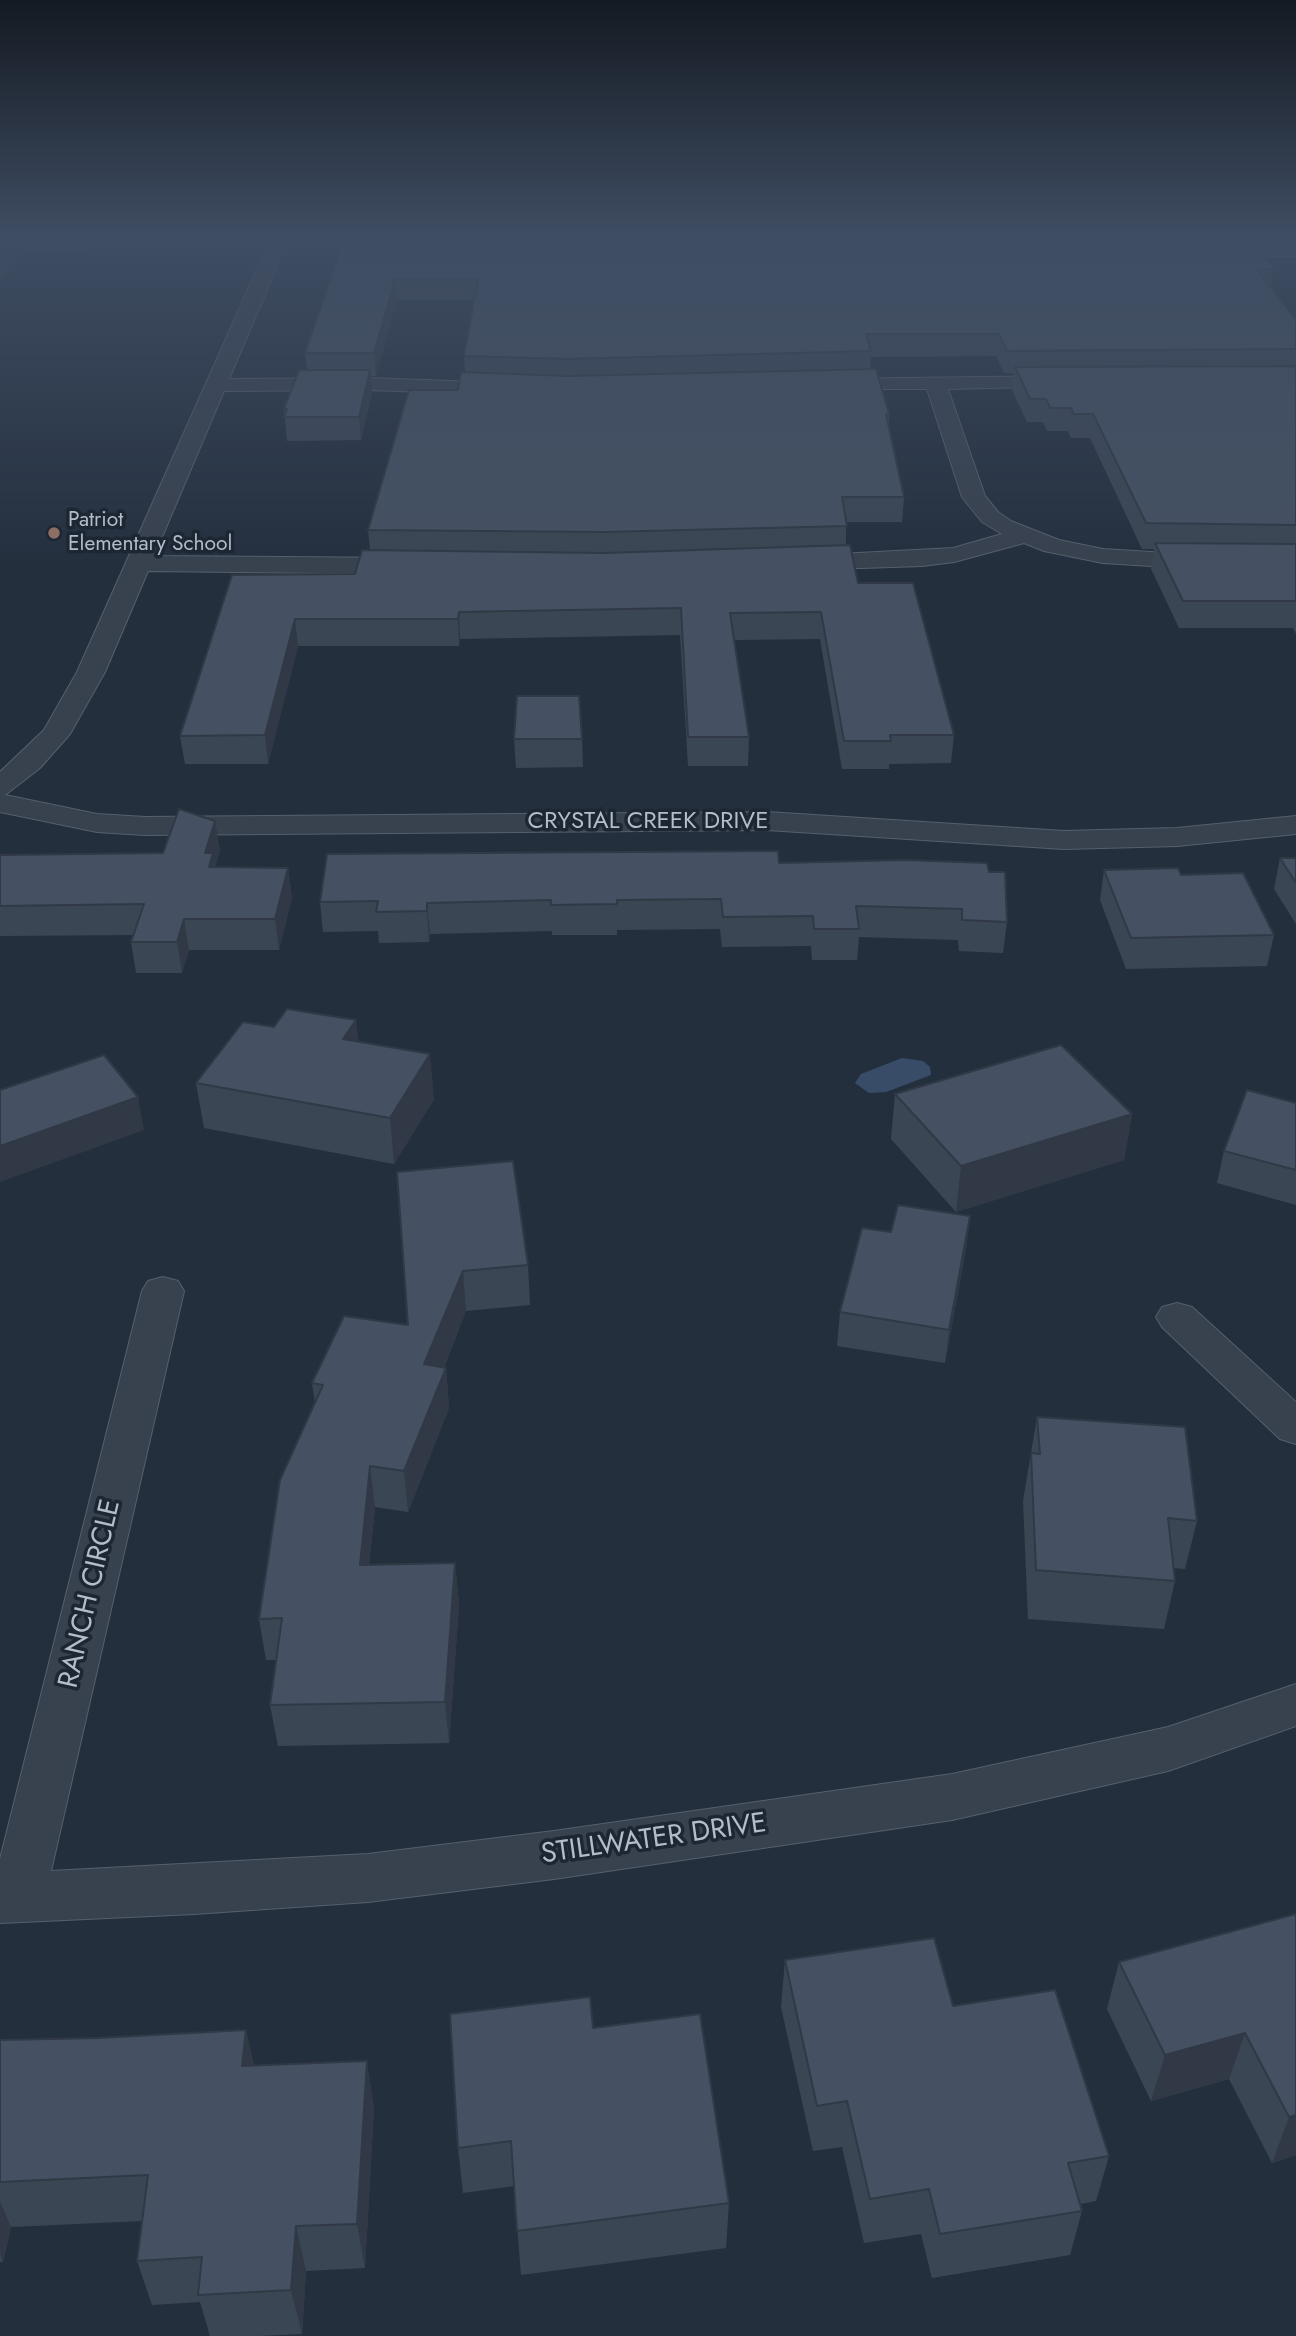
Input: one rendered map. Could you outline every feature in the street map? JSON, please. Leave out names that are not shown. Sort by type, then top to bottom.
[{"type":"street","points":[[0,788],[30,762],[55,734],[91,672],[233,347]]},
{"type":"street","points":[[814,383],[1085,382]]},
{"type":"street","points":[[936,383],[974,497],[989,517],[1024,536],[1078,552],[1131,559],[1296,560]]},
{"type":"street","points":[[216,385],[368,384],[536,389]]},
{"type":"street","points":[[781,563],[922,559],[954,555],[1024,536]]},
{"type":"street","points":[[138,563],[438,566]]},
{"type":"street","name":"CRYSTAL CREEK DRIVE","points":[[0,803],[97,823],[145,826],[767,821],[1087,840],[1177,837],[1296,825]]},
{"type":"street","name":"RANCH CIRCLE","points":[[9,1898],[163,1291]]},
{"type":"street","points":[[1177,1317],[1296,1428]]},
{"type":"street","name":"STILLWATER DRIVE","points":[[9,1898],[368,1878],[554,1855],[938,1799],[1168,1749],[1296,1705]]},
{"type":"water","points":[[902,1058],[923,1061],[930,1067],[931,1075],[886,1092],[869,1093],[855,1083],[861,1074]]},
{"type":"building","points":[[307,347],[376,347],[374,353],[305,353]]},
{"type":"building","points":[[466,347],[870,347],[871,351],[567,359],[464,356]]},
{"type":"building","points":[[1005,347],[1296,347],[1296,349],[1007,351]]},
{"type":"building","points":[[1296,366],[1296,525],[1146,523],[1093,414],[1074,414],[1071,408],[1050,408],[1046,399],[1030,399],[1015,367]]},
{"type":"building","points":[[876,369],[889,414],[886,414],[904,497],[842,497],[847,526],[604,532],[368,530],[409,390],[458,390],[461,372],[568,376]]},
{"type":"building","points":[[299,370],[370,370],[359,417],[284,417],[287,409],[284,409]]},
{"type":"building","points":[[1155,543],[1296,544],[1296,601],[1183,601]]},
{"type":"building","points":[[850,545],[858,583],[913,583],[954,735],[890,735],[891,741],[844,741],[821,612],[730,613],[749,737],[688,737],[681,608],[459,612],[458,619],[295,619],[265,735],[180,736],[232,575],[355,574],[362,550],[604,553]]},
{"type":"building","points":[[517,696],[579,696],[582,739],[514,739]]},
{"type":"building","points":[[179,809],[215,821],[205,853],[213,853],[209,867],[288,868],[275,919],[184,919],[177,942],[131,942],[144,904],[0,906],[0,855],[163,853]]},
{"type":"building","points":[[778,851],[779,863],[905,860],[987,863],[989,872],[1005,872],[1007,922],[962,920],[962,909],[856,906],[859,929],[814,929],[813,916],[723,917],[721,899],[617,900],[617,904],[551,905],[551,900],[427,903],[427,911],[376,912],[378,901],[320,902],[327,854]]},
{"type":"building","points":[[1280,858],[1296,858],[1296,883]]},
{"type":"building","points":[[1178,868],[1181,875],[1243,873],[1274,935],[1131,938],[1104,870]]},
{"type":"building","points":[[287,1009],[356,1020],[343,1039],[430,1054],[390,1118],[196,1083],[243,1022],[274,1027]]},
{"type":"building","points":[[1061,1045],[1132,1114],[961,1166],[895,1094]]},
{"type":"building","points":[[104,1055],[138,1097],[0,1146],[0,1090]]},
{"type":"building","points":[[1247,1090],[1296,1103],[1296,1170],[1224,1151]]},
{"type":"building","points":[[513,1161],[528,1265],[463,1271],[424,1364],[446,1368],[404,1471],[370,1466],[360,1565],[455,1563],[445,1702],[270,1705],[282,1618],[259,1619],[280,1480],[323,1385],[312,1383],[344,1316],[408,1325],[397,1172]]},
{"type":"building","points":[[898,1205],[970,1216],[949,1330],[840,1312],[862,1228],[891,1232]]},
{"type":"building","points":[[1037,1417],[1185,1427],[1197,1521],[1168,1518],[1175,1581],[1036,1570],[1031,1453],[1040,1454]]},
{"type":"building","points":[[1296,1914],[1296,2115],[1289,2117],[1245,2033],[1165,2055],[1119,1962]]},
{"type":"building","points":[[934,1938],[953,2006],[1055,1990],[1109,2156],[1068,2163],[1082,2211],[940,2234],[929,2189],[870,2199],[847,2101],[817,2106],[785,1960]]},
{"type":"building","points":[[590,1997],[593,2028],[700,2014],[729,2203],[517,2231],[511,2141],[458,2148],[450,2014]]},
{"type":"building","points":[[246,2030],[242,2066],[367,2061],[357,2224],[296,2226],[291,2290],[198,2295],[202,2257],[137,2261],[148,2175],[0,2182],[0,2040]]},
{"type":"place","name":"Patriot Elementary School","points":[[54,533]]}]
